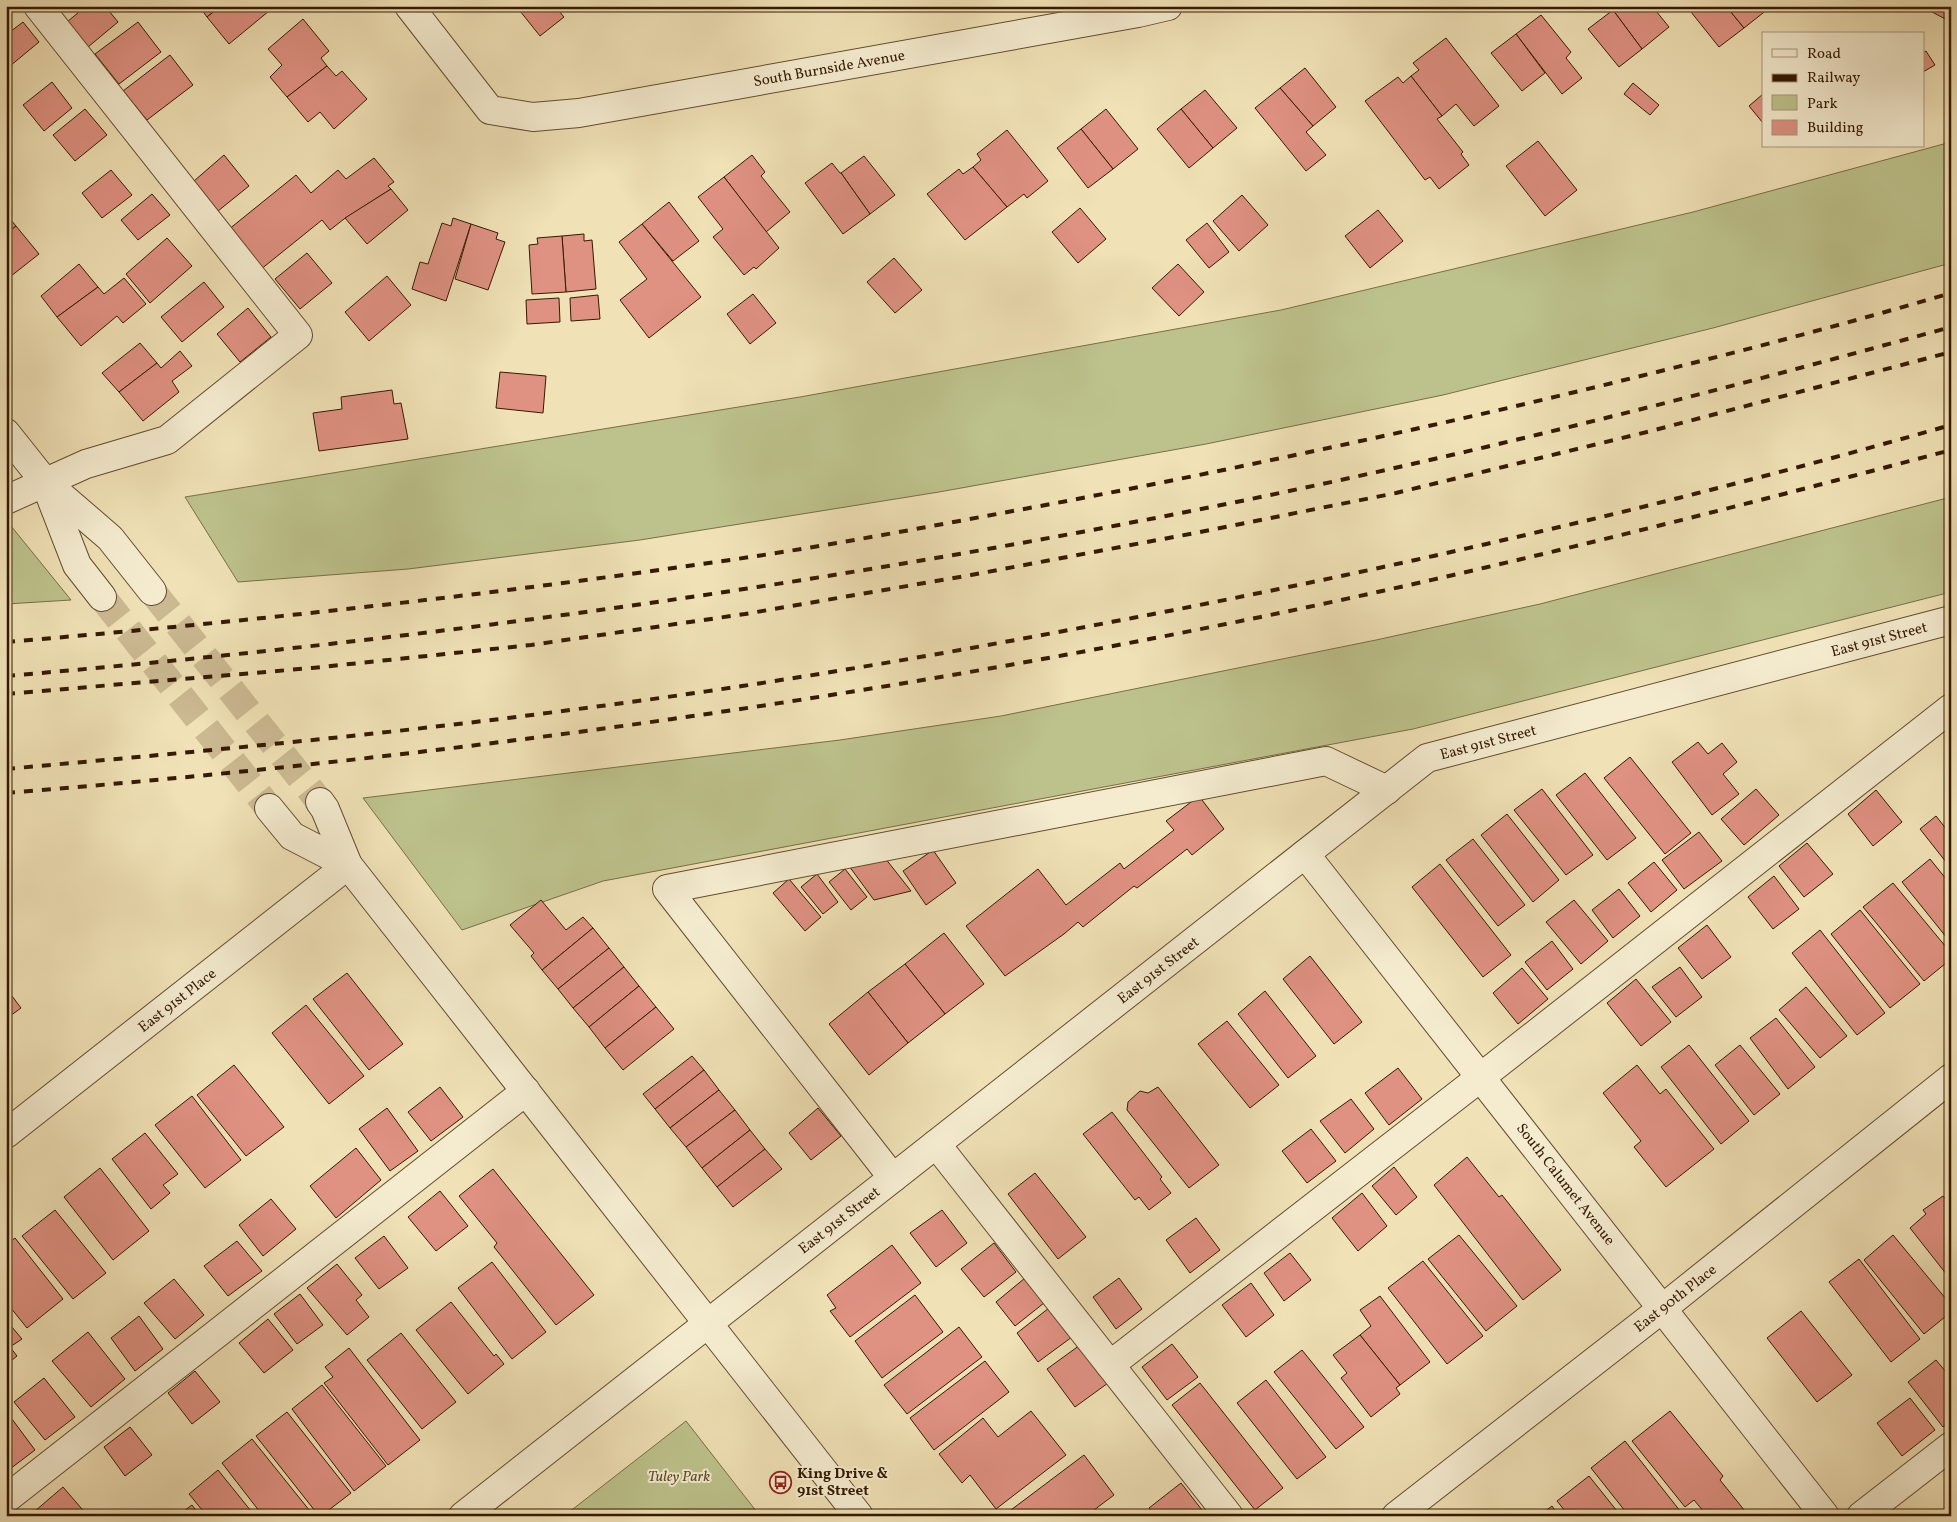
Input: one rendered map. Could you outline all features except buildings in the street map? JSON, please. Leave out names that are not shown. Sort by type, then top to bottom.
[{"type":"street","points":[[6,500],[86,464],[167,440],[298,335],[38,6]]},
{"type":"street","name":"South Burnside Avenue","points":[[409,6],[490,110],[533,117],[579,113],[1135,10],[1168,6]]},
{"type":"street","points":[[6,433],[44,482],[110,538],[152,591]]},
{"type":"street","points":[[44,482],[77,565],[102,597]]},
{"type":"street","name":"East 91st Street","points":[[463,1516],[1427,758],[1951,620]]},
{"type":"street","points":[[1110,1365],[1951,708]]},
{"type":"street","points":[[892,1178],[667,889],[1326,761],[1387,790]]},
{"type":"street","points":[[320,802],[325,809],[348,865],[859,1516]]},
{"type":"street","points":[[269,808],[292,836],[348,865]]},
{"type":"street","name":"South Calumet Avenue","points":[[1305,854],[1825,1516]]},
{"type":"street","name":"East 91st Place","points":[[6,1134],[348,865]]},
{"type":"street","name":"East 90th Place","points":[[1396,1516],[1663,1308],[1951,1078]]},
{"type":"street","points":[[6,1499],[526,1091]]},
{"type":"street","points":[[936,1144],[1228,1516]]},
{"type":"street","points":[[1861,1516],[1951,1446]]},
{"type":"green space","points":[[1951,142],[1951,263],[1713,328],[1443,395],[1206,444],[939,492],[640,540],[408,569],[238,582],[185,497],[800,397],[1281,310],[1693,212]]},
{"type":"green space","points":[[1951,497],[1951,592],[1413,729],[603,881],[462,930],[363,798],[840,740],[1001,716],[1376,640],[1540,604]]},
{"type":"green space","points":[[7,521],[71,600],[6,604]]},
{"type":"green space","name":"Tuley Park","points":[[686,1421],[760,1516],[564,1516]]},
{"type":"tunnel","points":[[152,591],[320,802]]},
{"type":"tunnel","points":[[102,597],[269,808]]},
{"type":"railway","points":[[6,642],[194,625],[476,594],[757,556],[904,531],[1166,482],[1451,421],[1730,354],[1951,293]]},
{"type":"railway","points":[[6,676],[288,649],[570,614],[710,594],[990,549],[1233,503],[1439,458],[1747,382],[1951,327]]},
{"type":"railway","points":[[6,694],[312,668],[531,645],[745,614],[971,575],[1396,493],[1651,431],[1951,352]]},
{"type":"railway","points":[[6,769],[288,742],[500,719],[700,692],[960,650],[1199,605],[1523,536],[1737,483],[1951,425]]},
{"type":"railway","points":[[6,793],[160,780],[466,746],[619,726],[923,680],[1226,624],[1408,585],[1680,520],[1951,450]]},
{"type":"place","name":"King Drive & 91st Street","points":[[781,1482]]}]
